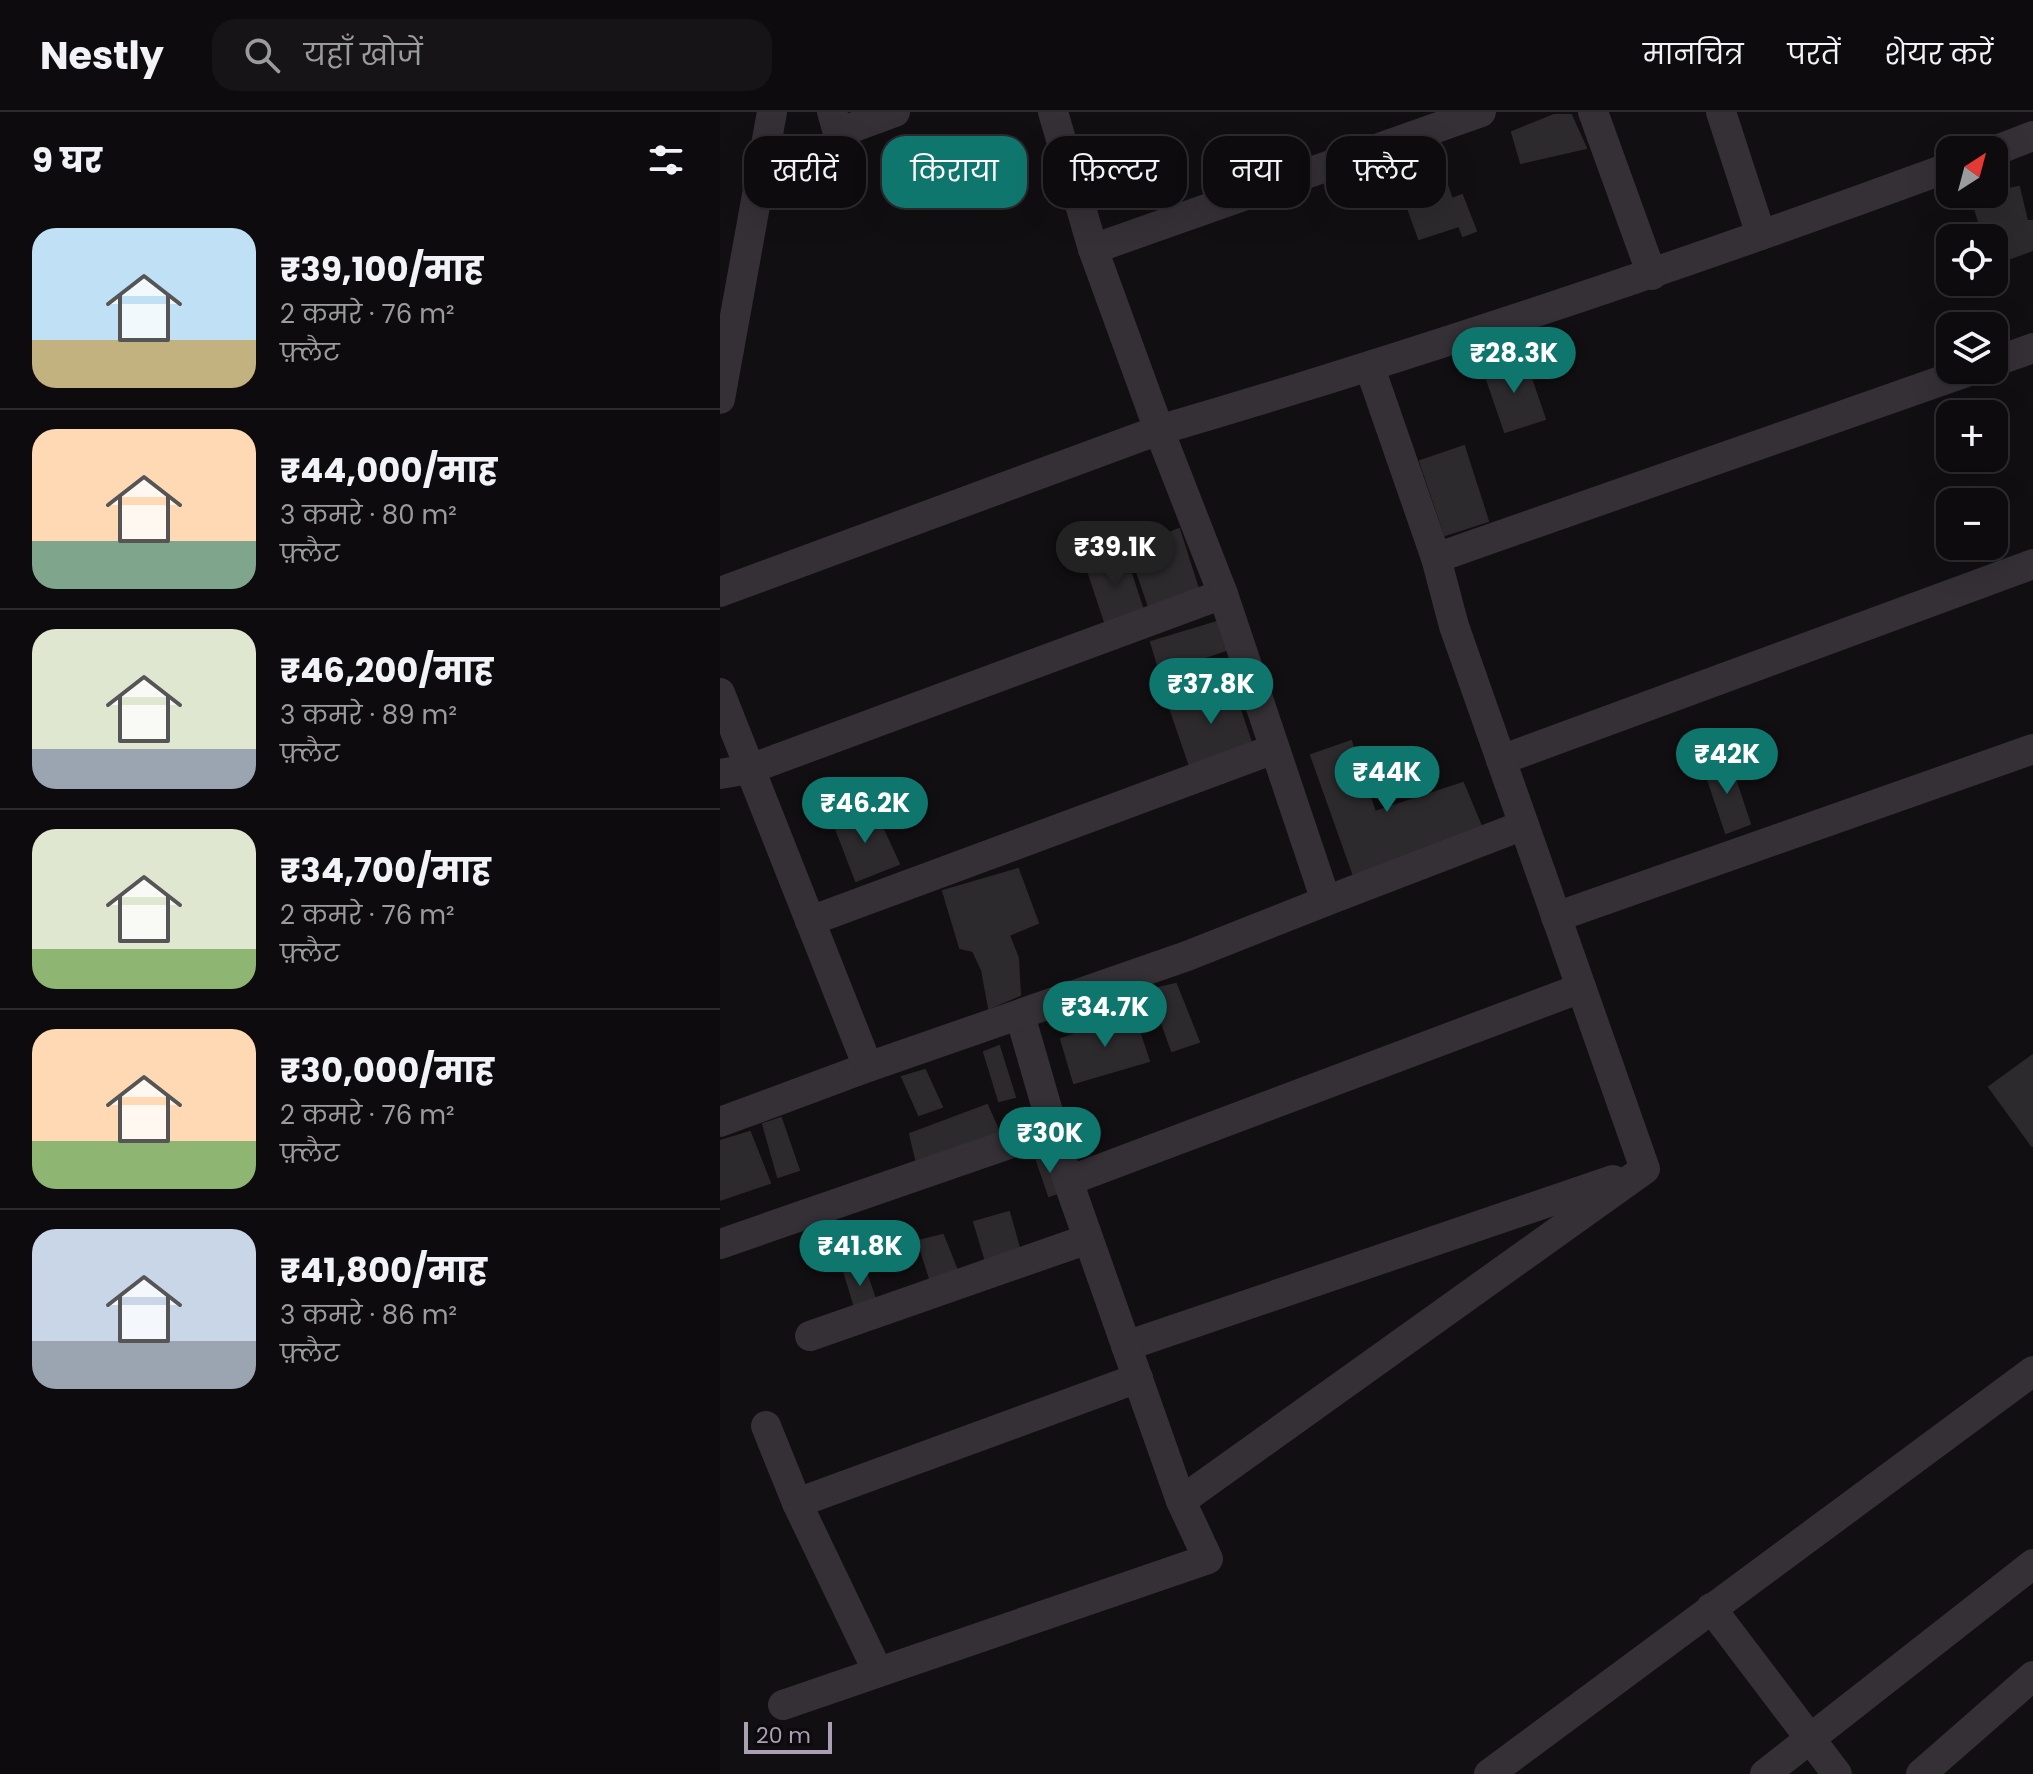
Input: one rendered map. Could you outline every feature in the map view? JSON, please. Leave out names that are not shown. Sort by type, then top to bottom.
[{"type":"street","points":[[720,399],[772,112]]},
{"type":"street","points":[[832,112],[838,133],[895,112]]},
{"type":"street","points":[[1053,112],[1093,249],[1223,594],[1326,901]]},
{"type":"street","points":[[1093,249],[1481,112]]},
{"type":"street","points":[[1593,112],[1652,275]]},
{"type":"street","points":[[1721,112],[1761,235]]},
{"type":"street","points":[[2008,146],[2033,136]]},
{"type":"street","points":[[720,592],[1159,430],[1370,368],[1652,275],[1936,172]]},
{"type":"street","points":[[2008,357],[2033,348]]},
{"type":"street","points":[[1370,368],[1436,558],[1454,626],[1645,1169]]},
{"type":"street","points":[[1436,558],[1936,383]]},
{"type":"street","points":[[1501,760],[2033,564]]},
{"type":"street","points":[[720,774],[750,769],[1223,594]]},
{"type":"street","points":[[720,693],[868,1067]]},
{"type":"street","points":[[810,921],[1274,749]]},
{"type":"street","points":[[1556,917],[2033,749]]},
{"type":"street","points":[[720,1122],[1187,956],[1524,825]]},
{"type":"street","points":[[1068,1181],[1581,988]]},
{"type":"street","points":[[783,1705],[1208,1559],[1181,1501],[1088,1239],[1052,1129],[1020,1015]]},
{"type":"street","points":[[720,1244],[1052,1129]]},
{"type":"street","points":[[1126,1346],[1645,1169]]},
{"type":"street","points":[[1181,1501],[1645,1169]]},
{"type":"street","points":[[810,1336],[1088,1239]]},
{"type":"street","points":[[1489,1774],[2033,1371]]},
{"type":"street","points":[[797,1503],[1138,1378]]},
{"type":"street","points":[[766,1426],[797,1503],[878,1672]]},
{"type":"street","points":[[1765,1774],[2033,1564]]},
{"type":"street","points":[[1711,1608],[1837,1774]]},
{"type":"street","points":[[1921,1774],[2033,1676]]},
{"type":"building","points":[[1554,115],[1571,115],[1586,148],[1521,163],[1512,132]]},
{"type":"building","points":[[1446,182],[1452,199],[1462,195],[1476,231],[1463,236],[1459,226],[1419,239],[1408,208],[1446,208]]},
{"type":"building","points":[[2019,187],[2027,221],[2033,221],[2033,250],[2008,259],[2008,224],[1980,224],[1975,208],[2008,208],[2008,189]]},
{"type":"building","points":[[1524,358],[1545,419],[1505,432],[1484,371]]},
{"type":"building","points":[[1464,446],[1488,521],[1445,535],[1420,461]]},
{"type":"building","points":[[1179,529],[1200,595],[1151,613],[1129,548]]},
{"type":"building","points":[[1124,552],[1145,616],[1107,628],[1085,562]]},
{"type":"building","points":[[1217,622],[1226,650],[1160,672],[1151,642]]},
{"type":"building","points":[[1231,683],[1253,748],[1191,769],[1169,705]]},
{"type":"building","points":[[1351,741],[1375,812],[1463,783],[1481,826],[1354,876],[1311,755]]},
{"type":"building","points":[[1728,758],[1750,824],[1726,833],[1704,768]]},
{"type":"building","points":[[874,810],[899,864],[856,881],[833,821]]},
{"type":"building","points":[[1018,869],[1038,923],[1009,935],[1018,958],[1020,995],[989,1008],[982,970],[973,951],[960,948],[943,891]]},
{"type":"building","points":[[1176,984],[1199,1042],[1172,1051],[1150,990]]},
{"type":"building","points":[[1133,1013],[1149,1061],[1074,1083],[1061,1039]]},
{"type":"building","points":[[999,1046],[1015,1097],[999,1101],[984,1052]]},
{"type":"building","points":[[2033,1055],[2033,1146],[2032,1146],[1989,1087]]},
{"type":"building","points":[[925,1070],[942,1107],[919,1115],[902,1077]]},
{"type":"building","points":[[987,1105],[1003,1141],[919,1172],[910,1134]]},
{"type":"building","points":[[781,1118],[799,1170],[778,1177],[763,1124]]},
{"type":"building","points":[[750,1132],[770,1183],[720,1200],[720,1141]]},
{"type":"building","points":[[1050,1154],[1064,1191],[1049,1196],[1036,1158]]},
{"type":"building","points":[[1009,1212],[1022,1258],[988,1268],[974,1222]]},
{"type":"building","points":[[943,1235],[960,1278],[933,1288],[918,1241]]},
{"type":"building","points":[[863,1263],[877,1305],[857,1314],[843,1268]]}]
